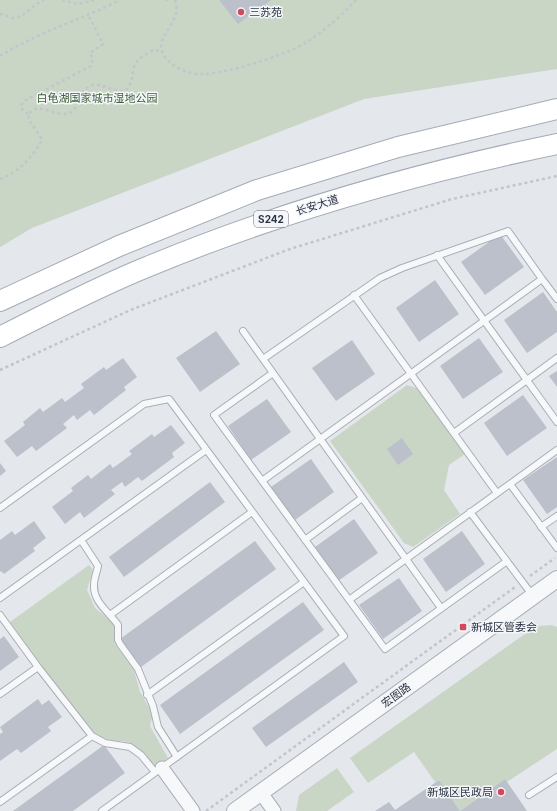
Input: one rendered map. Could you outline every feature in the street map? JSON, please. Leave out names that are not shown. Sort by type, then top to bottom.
[{"type":"main road","points":[[0,302],[119,246],[257,190],[398,147],[557,109]]},
{"type":"main road","name":"长安大道","points":[[0,337],[146,267],[270,220],[404,179],[557,144]]},
{"type":"street","name":"宏图路","points":[[235,811],[557,579]]},
{"type":"street","points":[[159,770],[193,811]]},
{"type":"street","points":[[261,792],[274,811]]},
{"type":"lane","points":[[263,359],[380,278],[437,255],[508,231],[557,299]]},
{"type":"lane","points":[[437,255],[557,422]]},
{"type":"lane","points":[[262,481],[542,279]]},
{"type":"lane","points":[[354,295],[497,493]]},
{"type":"lane","points":[[243,331],[441,608]]},
{"type":"lane","points":[[454,433],[557,358]]},
{"type":"lane","points":[[273,373],[214,415],[385,649],[507,561]]},
{"type":"lane","points":[[0,508],[144,404],[168,399],[344,636],[102,811]]},
{"type":"lane","points":[[0,598],[206,450]]},
{"type":"lane","points":[[349,600],[557,450]]},
{"type":"lane","points":[[510,484],[557,548]]},
{"type":"lane","points":[[305,540],[362,498]]},
{"type":"lane","points":[[110,615],[252,512]]},
{"type":"lane","points":[[470,512],[533,596]]},
{"type":"lane","points":[[541,527],[557,516]]},
{"type":"lane","points":[[81,540],[97,563],[94,593],[104,610],[118,625],[118,640],[138,669],[153,706],[158,727],[177,757]]},
{"type":"lane","points":[[148,695],[304,582]]},
{"type":"lane","points":[[0,615],[38,667],[92,736],[105,743],[130,747],[159,770]]},
{"type":"lane","points":[[0,694],[38,667]]},
{"type":"lane","points":[[0,802],[92,736]]},
{"type":"lane","points":[[529,795],[557,777]]},
{"type":"path","points":[[0,14],[13,18],[22,16],[34,4],[44,0]]},
{"type":"path","points":[[62,0],[78,4],[95,0]]},
{"type":"path","points":[[0,56],[37,36],[89,16],[120,0]]},
{"type":"path","points":[[175,0],[177,7],[176,16],[161,45],[162,51],[168,61],[191,73],[202,74],[244,65],[282,54],[306,42],[341,16],[356,0]]},
{"type":"path","points":[[0,179],[22,166],[37,148],[42,139],[29,120],[28,114],[23,111],[21,105],[24,101],[91,66],[93,59],[90,53],[103,44],[89,16]]},
{"type":"path","points":[[28,114],[35,109],[67,114],[74,109],[82,94],[92,85],[102,85],[117,91],[125,91],[133,79],[134,66],[138,61],[153,50],[162,51]]},
{"type":"path","points":[[0,370],[133,309],[290,249],[452,199],[557,176]]},
{"type":"path","points":[[206,811],[557,556]]},
{"type":"green space","name":"白龟湖国家城市湿地公园","points":[[0,0],[557,0],[557,69],[364,99],[32,228],[0,247]]},
{"type":"green space","points":[[407,385],[420,389],[465,454],[449,465],[444,490],[460,514],[413,547],[404,543],[330,441]]},
{"type":"green space","points":[[89,565],[93,570],[87,590],[95,608],[113,623],[115,630],[115,644],[134,670],[140,692],[153,714],[150,726],[168,758],[155,768],[135,746],[127,742],[108,739],[96,735],[40,664],[10,622]]},
{"type":"green space","points":[[551,625],[557,627],[557,749],[507,782],[505,779],[460,811],[439,780],[435,782],[414,752],[368,783],[350,758],[522,636],[539,626]]},
{"type":"green space","points":[[337,768],[354,792],[327,811],[296,811],[299,795]]},
{"type":"building","name":"三苏苑","points":[[219,0],[271,0],[238,24]]},
{"type":"building","points":[[500,234],[524,267],[485,295],[461,262]]},
{"type":"building","points":[[435,280],[459,314],[419,342],[396,308]]},
{"type":"building","points":[[543,292],[557,312],[557,332],[527,353],[504,320]]},
{"type":"building","points":[[216,331],[240,364],[200,392],[176,358]]},
{"type":"building","points":[[479,338],[503,372],[463,399],[440,366]]},
{"type":"building","points":[[352,340],[375,374],[336,401],[312,368]]},
{"type":"building","points":[[123,358],[137,377],[124,387],[126,390],[94,415],[90,410],[77,420],[74,415],[63,424],[67,428],[36,451],[32,446],[17,457],[4,441],[25,425],[23,422],[40,408],[43,412],[62,398],[65,402],[84,388],[81,384],[104,367],[106,370]]},
{"type":"building","points":[[557,371],[557,387],[549,376]]},
{"type":"building","points":[[523,395],[547,428],[507,456],[484,423]]},
{"type":"building","points":[[267,399],[291,432],[251,460],[228,426]]},
{"type":"building","points":[[171,425],[185,443],[172,453],[174,457],[142,481],[138,477],[125,487],[122,482],[111,490],[115,494],[84,518],[80,512],[65,524],[52,507],[73,491],[71,488],[88,475],[91,479],[110,464],[113,468],[132,454],[129,451],[152,434],[154,437]]},
{"type":"building","points":[[402,438],[413,454],[398,465],[387,449]]},
{"type":"building","points":[[557,457],[557,507],[547,514],[523,480]]},
{"type":"building","points":[[311,459],[334,492],[295,520],[271,487]]},
{"type":"building","points":[[0,463],[6,471],[0,476]]},
{"type":"building","points":[[210,482],[225,502],[124,577],[109,557]]},
{"type":"building","points":[[354,519],[378,553],[338,581],[315,547]]},
{"type":"building","points":[[34,521],[46,538],[33,548],[35,551],[4,574],[1,571],[0,572],[0,540],[12,531],[15,535]]},
{"type":"building","points":[[462,531],[485,564],[446,592],[423,559]]},
{"type":"building","points":[[255,541],[276,569],[141,667],[120,639]]},
{"type":"building","points":[[399,578],[422,611],[383,639],[359,605]]},
{"type":"building","points":[[303,602],[324,630],[180,734],[160,705]]},
{"type":"building","points":[[4,636],[19,657],[0,671],[0,639]]},
{"type":"building","points":[[344,662],[358,682],[266,747],[252,728]]},
{"type":"building","points":[[38,699],[42,705],[49,700],[62,717],[48,727],[51,731],[21,753],[17,749],[0,761],[0,734],[3,732],[0,727]]},
{"type":"building","points":[[104,745],[125,773],[73,811],[13,811]]},
{"type":"building","points":[[505,779],[527,811],[460,811]]},
{"type":"building","points":[[439,780],[460,811],[375,811],[389,802],[395,810]]},
{"type":"place","name":"三苏苑","points":[[241,12]]},
{"type":"place","name":"新城区管委会","points":[[463,627]]},
{"type":"place","name":"新城区民政局","points":[[501,792]]}]
